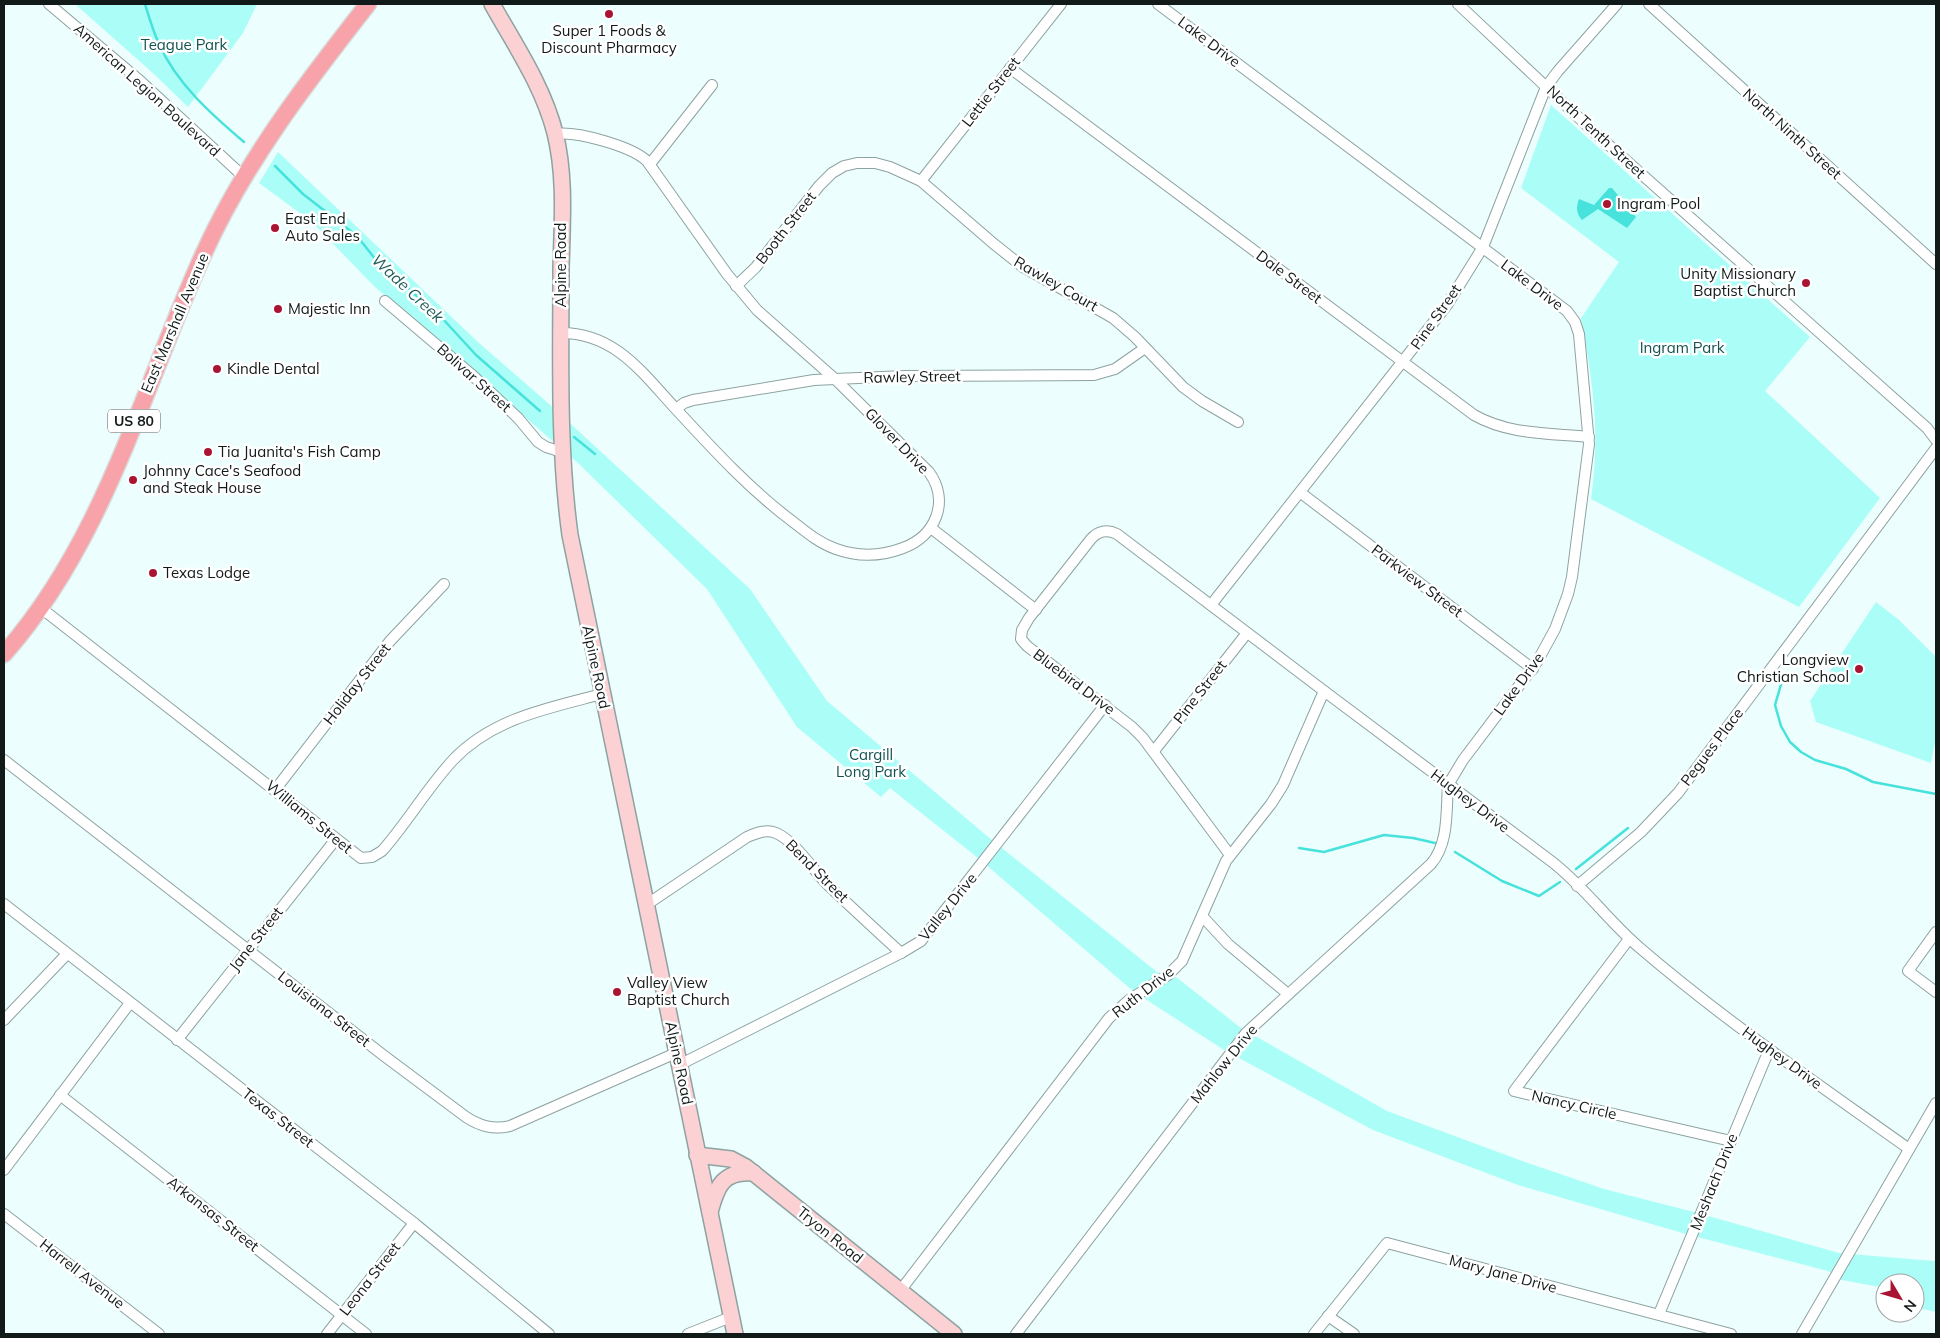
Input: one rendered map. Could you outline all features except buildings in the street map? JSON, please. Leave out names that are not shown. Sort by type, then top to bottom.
[{"type":"main road","name":"East Marshall Avenue","points":[[4,654],[41,608],[72,560],[96,512],[199,265],[223,214],[244,177],[292,104],[368,4]]},
{"type":"main road","name":"Alpine Road","points":[[492,4],[537,86],[550,114],[555,134],[562,189],[562,452],[570,535],[735,1334]]},
{"type":"main road","name":"Tryon Road","points":[[698,1155],[731,1159],[754,1173],[954,1334]]},
{"type":"main road","points":[[710,1213],[714,1195],[720,1184],[735,1174],[754,1173]]},
{"type":"street","name":"American Legion Boulevard","points":[[49,4],[138,79],[244,177]]},
{"type":"street","name":"Lettie Street","points":[[921,181],[1061,4]]},
{"type":"street","name":"Lake Drive","points":[[1158,4],[1561,306],[1574,322],[1580,340],[1589,450],[1570,586],[1555,629],[1533,669],[1463,760],[1448,785]]},
{"type":"street","name":"North Tenth Street","points":[[1458,4],[1690,218],[1927,428],[1936,440]]},
{"type":"street","name":"Pine Street","points":[[1211,605],[1448,305],[1483,247],[1546,87],[1617,4]]},
{"type":"street","name":"North Ninth Street","points":[[1649,4],[1936,264]]},
{"type":"street","name":"Dale Street","points":[[1010,68],[1469,412],[1491,424],[1516,430],[1589,437]]},
{"type":"street","points":[[650,164],[712,84]]},
{"type":"street","name":"Glover Drive","points":[[555,134],[577,134],[626,149],[640,155],[650,164],[736,286],[764,317],[835,379],[932,476],[937,487],[940,503],[937,516],[931,528],[913,544],[884,553],[858,554],[828,546],[814,538],[760,495],[639,369],[617,350],[602,341],[586,335],[561,332]]},
{"type":"street","name":"Rawley Court","points":[[836,170],[856,163],[875,164],[897,169],[921,181],[1017,263],[1038,277],[1108,315],[1135,337],[1183,387],[1202,401],[1238,422]]},
{"type":"street","name":"Booth Street","points":[[736,286],[756,267],[819,186],[836,170]]},
{"type":"street","name":"Bolivar Street","points":[[385,301],[471,374],[511,411],[538,442],[546,447],[562,452]]},
{"type":"street","name":"Rawley Street","points":[[676,409],[684,403],[693,400],[814,380],[905,376],[1094,376],[1120,366],[1145,348]]},
{"type":"street","name":"Pegues Place","points":[[1577,886],[1641,832],[1685,784],[1936,448]]},
{"type":"street","name":"Parkview Street","points":[[1301,493],[1533,669]]},
{"type":"street","points":[[931,528],[1036,610]]},
{"type":"street","name":"Hughey Drive","points":[[1036,610],[1096,534],[1104,531],[1116,534],[1555,864],[1629,939],[1769,1050],[1909,1149]]},
{"type":"street","name":"Holiday Street","points":[[275,790],[390,641],[444,584]]},
{"type":"street","name":"Williams Street","points":[[41,608],[358,857],[368,858],[375,856],[384,848],[448,766],[478,738],[499,726],[525,715],[602,694]]},
{"type":"street","name":"Bluebird Drive","points":[[1036,610],[1022,630],[1022,641],[1132,727],[1154,751],[1230,855]]},
{"type":"street","name":"Pine Street","points":[[1154,751],[1246,633]]},
{"type":"street","name":"Ruth Drive","points":[[900,1291],[1109,1018],[1123,1004],[1168,975],[1182,960],[1230,855],[1277,795],[1324,692]]},
{"type":"street","name":"Valley Drive","points":[[678,1059],[917,944],[929,934],[1105,706]]},
{"type":"street","name":"Louisiana Street","points":[[4,760],[382,1055],[466,1117],[486,1127],[500,1128],[510,1126],[678,1059]]},
{"type":"street","name":"Mahlow Drive","points":[[1016,1334],[1234,1048],[1253,1026],[1434,860],[1440,852],[1443,842],[1448,785]]},
{"type":"street","name":"Bend Street","points":[[646,904],[747,838],[759,832],[770,832],[788,841],[828,884],[901,953]]},
{"type":"street","name":"Jane Street","points":[[177,1040],[336,839]]},
{"type":"street","name":"Texas Street","points":[[4,904],[414,1223],[549,1334]]},
{"type":"street","points":[[1202,916],[1223,940],[1288,994]]},
{"type":"street","points":[[1936,932],[1908,971],[1936,992]]},
{"type":"street","name":"Nancy Circle","points":[[1629,939],[1514,1091],[1731,1141]]},
{"type":"street","points":[[4,1020],[67,954]]},
{"type":"street","points":[[4,1170],[130,1003]]},
{"type":"street","name":"Meshach Drive","points":[[1659,1314],[1769,1050]]},
{"type":"street","name":"Arkansas Street","points":[[60,1095],[366,1334]]},
{"type":"street","points":[[1802,1334],[1936,1103]]},
{"type":"street","name":"Harrell Avenue","points":[[4,1214],[159,1334]]},
{"type":"street","name":"Leona Street","points":[[327,1334],[414,1223]]},
{"type":"street","name":"Mary Jane Drive","points":[[1314,1334],[1387,1243],[1731,1334]]},
{"type":"street","points":[[1328,1316],[1354,1334]]},
{"type":"street","points":[[688,1334],[731,1317]]},
{"type":"green space","name":"Teague Park","points":[[75,4],[257,4],[243,33],[188,107]]},
{"type":"green space","name":"Ingram Park","points":[[1551,105],[1810,337],[1765,391],[1880,498],[1799,607],[1591,499],[1595,464],[1595,418],[1581,318],[1619,262],[1521,188]]},
{"type":"green space","name":"Cargill Long Park","points":[[278,152],[479,343],[548,403],[750,589],[827,701],[993,841],[1157,972],[1176,977],[1241,1028],[1387,1111],[1525,1162],[1604,1189],[1839,1253],[1934,1261],[1936,1259],[1936,1312],[1925,1309],[1925,1273],[1875,1273],[1875,1286],[1842,1280],[1828,1271],[1686,1234],[1518,1185],[1373,1130],[1224,1050],[1133,991],[978,858],[890,788],[881,797],[797,727],[707,589],[578,463],[375,287],[312,222],[259,183]]},
{"type":"green space","points":[[1876,602],[1899,620],[1936,657],[1936,737],[1931,763],[1816,722],[1810,701]]},
{"type":"shaded area","points":[[1609,188],[1612,188],[1636,217],[1627,228],[1598,209],[1582,220],[1579,215],[1577,207],[1579,199],[1594,205]]},
{"type":"waterway","name":"Wade Creek","points":[[145,4],[159,44],[175,72],[196,98],[244,142]]},
{"type":"waterway","name":"Wade Creek","points":[[275,166],[303,194],[357,236],[376,260],[442,318],[476,355],[540,411]]},
{"type":"waterway","name":"Wade Creek","points":[[574,437],[595,454]]},
{"type":"waterway","points":[[1776,676],[1782,681],[1775,705],[1781,726],[1790,742],[1801,752],[1815,760],[1846,769],[1873,782],[1936,794]]},
{"type":"waterway","points":[[1576,869],[1628,828]]},
{"type":"waterway","points":[[1299,848],[1324,852],[1384,835],[1413,838],[1435,843]]},
{"type":"waterway","points":[[1455,852],[1502,881],[1539,896],[1560,882]]},
{"type":"place","name":"Super 1 Foods & Discount Pharmacy","points":[[609,14]]},
{"type":"place","name":"Ingram Pool","points":[[1607,204]]},
{"type":"place","name":"East End Auto Sales","points":[[275,228]]},
{"type":"place","name":"Unity Missionary Baptist Church","points":[[1806,283]]},
{"type":"place","name":"Majestic Inn","points":[[278,309]]},
{"type":"place","name":"Kindle Dental","points":[[217,369]]},
{"type":"place","name":"Tia Juanita's Fish Camp","points":[[208,452]]},
{"type":"place","name":"Johnny Cace's Seafood and Steak House","points":[[133,480]]},
{"type":"place","name":"Texas Lodge","points":[[153,573]]},
{"type":"place","name":"Longview Christian School","points":[[1859,669]]},
{"type":"place","name":"Valley View Baptist Church","points":[[617,992]]}]
